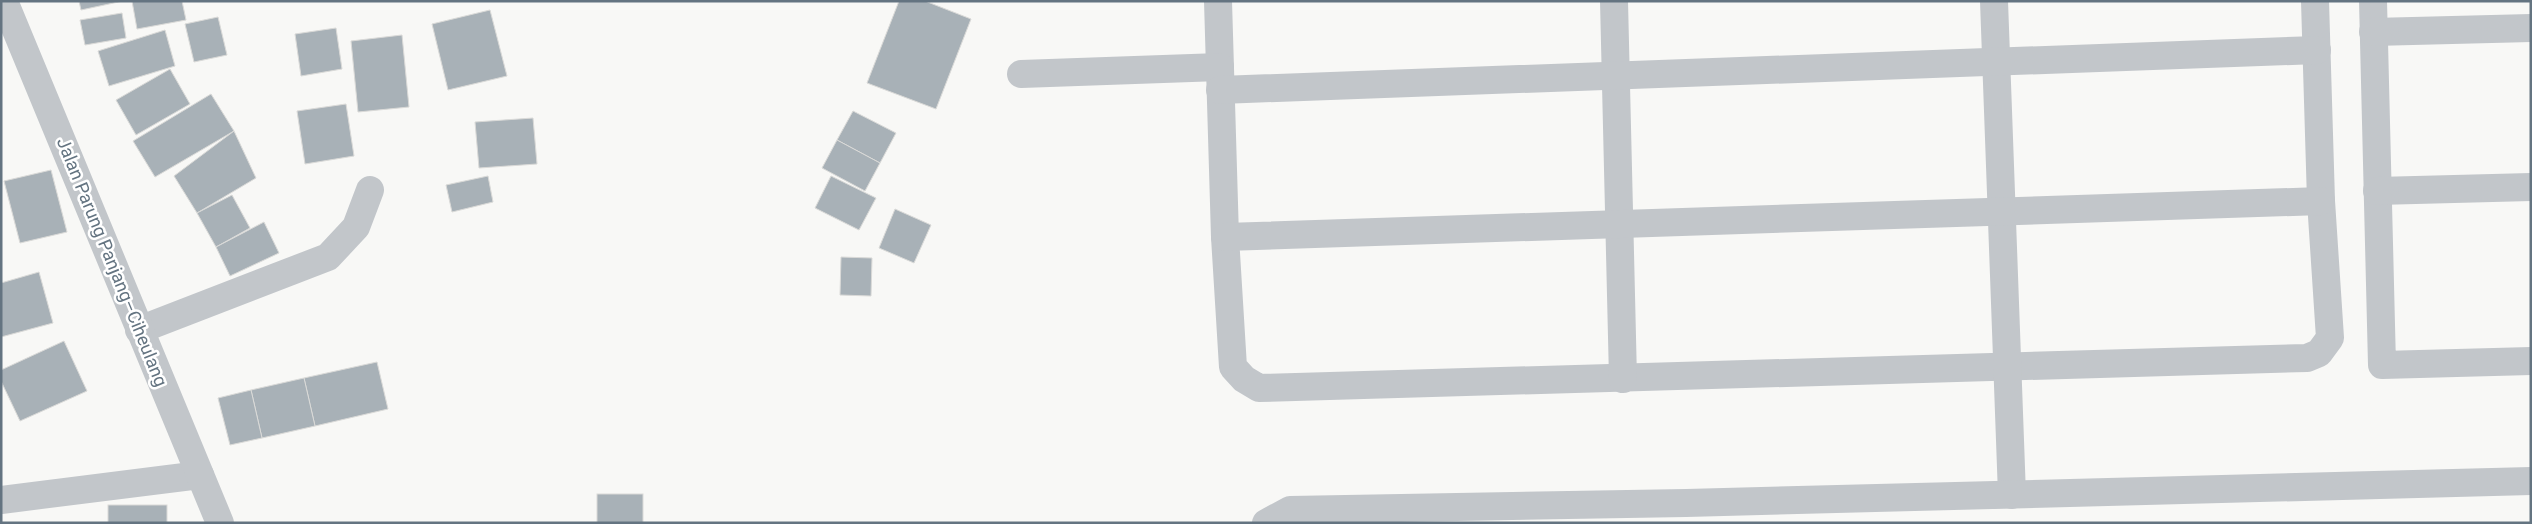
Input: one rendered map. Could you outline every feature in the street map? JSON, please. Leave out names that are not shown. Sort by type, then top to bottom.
[{"type":"street","name":"Jalan Parung Panjang–Ciheulang","points":[[4,1],[220,523]]},
{"type":"street","points":[[1218,1],[1225,237],[1233,368],[1244,379],[1259,388],[2007,368],[2307,358],[2319,354],[2330,338],[2321,201],[2315,1]]},
{"type":"street","points":[[1614,1],[1623,379]]},
{"type":"street","points":[[1994,1],[2012,495]]},
{"type":"street","points":[[2373,1],[2382,365],[2531,361]]},
{"type":"street","points":[[2373,32],[2531,28]]},
{"type":"street","points":[[1021,74],[1220,79],[1616,76],[2317,50]]},
{"type":"street","points":[[2378,191],[2531,187]]},
{"type":"street","points":[[139,330],[328,257],[356,227],[370,190]]},
{"type":"street","points":[[1225,237],[2321,201]]},
{"type":"street","points":[[1,500],[200,476]]},
{"type":"street","points":[[1266,523],[1290,510],[1686,513],[2012,495],[2531,480]]},
{"type":"building","points":[[79,1],[123,1],[81,10]]},
{"type":"building","points":[[132,1],[182,1],[186,20],[137,29]]},
{"type":"building","points":[[899,1],[925,1],[971,19],[936,109],[867,83]]},
{"type":"building","points":[[490,10],[507,76],[448,90],[432,24]]},
{"type":"building","points":[[122,13],[126,38],[85,45],[80,20]]},
{"type":"building","points":[[218,17],[227,55],[194,62],[185,24]]},
{"type":"building","points":[[336,28],[342,69],[301,76],[295,34]]},
{"type":"building","points":[[165,30],[175,66],[109,86],[98,51]]},
{"type":"building","points":[[402,35],[409,107],[358,112],[351,41]]},
{"type":"building","points":[[170,69],[190,104],[136,135],[116,100]]},
{"type":"building","points":[[211,94],[234,131],[155,177],[133,141]]},
{"type":"building","points":[[346,104],[354,156],[305,164],[297,111]]},
{"type":"building","points":[[853,111],[896,133],[880,163],[837,140]]},
{"type":"building","points":[[533,118],[537,164],[479,168],[475,122]]},
{"type":"building","points":[[234,131],[256,178],[197,213],[174,176]]},
{"type":"building","points":[[837,140],[880,163],[865,191],[822,168]]},
{"type":"building","points":[[51,170],[67,232],[20,243],[4,181]]},
{"type":"building","points":[[488,176],[493,202],[452,212],[446,185]]},
{"type":"building","points":[[831,176],[876,198],[859,230],[815,208]]},
{"type":"building","points":[[232,195],[250,228],[216,247],[197,213]]},
{"type":"building","points":[[895,209],[931,225],[914,263],[879,248]]},
{"type":"building","points":[[264,222],[279,253],[230,276],[216,247]]},
{"type":"building","points":[[841,257],[872,258],[871,296],[840,295]]},
{"type":"building","points":[[39,272],[53,323],[1,337],[1,283]]},
{"type":"building","points":[[64,341],[87,391],[20,421],[1,381],[1,370]]},
{"type":"building","points":[[377,362],[388,409],[315,426],[304,378]]},
{"type":"building","points":[[304,378],[315,426],[262,438],[251,390]]},
{"type":"building","points":[[251,390],[262,438],[230,445],[218,398]]},
{"type":"building","points":[[597,494],[643,494],[643,523],[597,523]]},
{"type":"building","points":[[108,505],[167,505],[167,523],[108,523]]}]
